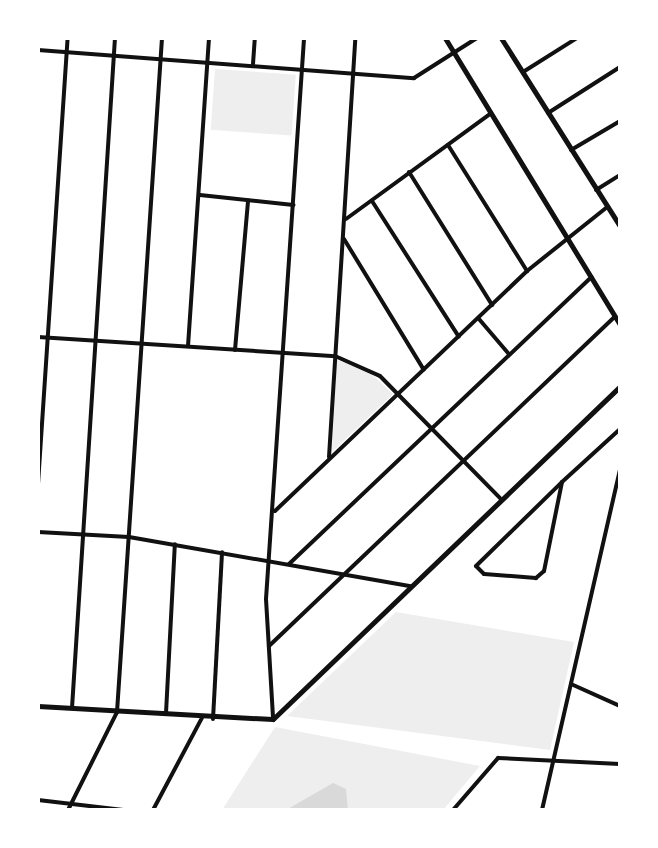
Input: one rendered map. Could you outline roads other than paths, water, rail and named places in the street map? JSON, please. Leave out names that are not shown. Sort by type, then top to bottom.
[{"type":"street","points":[[38,484],[68,38]]},
{"type":"street","points":[[72,708],[115,38]]},
{"type":"street","points":[[69,807],[117,712],[162,38]]},
{"type":"street","points":[[188,346],[209,38]]},
{"type":"street","points":[[253,64],[255,38]]},
{"type":"street","points":[[273,719],[268,647],[269,561],[304,38]]},
{"type":"street","points":[[329,460],[355,38]]},
{"type":"street","points":[[445,38],[620,325]]},
{"type":"street","points":[[38,50],[414,78],[477,38]]},
{"type":"street","points":[[501,38],[620,226]]},
{"type":"street","points":[[523,72],[577,38]]},
{"type":"street","points":[[548,113],[620,67]]},
{"type":"street","points":[[346,219],[490,114]]},
{"type":"street","points":[[571,150],[620,121]]},
{"type":"street","points":[[448,145],[527,271]]},
{"type":"street","points":[[409,172],[492,305]]},
{"type":"street","points":[[596,190],[620,175]]},
{"type":"street","points":[[199,195],[293,205]]},
{"type":"street","points":[[235,350],[248,201]]},
{"type":"street","points":[[371,201],[459,337]]},
{"type":"street","points":[[274,512],[565,236],[606,208]]},
{"type":"street","points":[[344,239],[424,370]]},
{"type":"street","points":[[289,564],[591,277]]},
{"type":"street","points":[[268,647],[615,317]]},
{"type":"street","points":[[479,319],[508,353]]},
{"type":"street","points":[[38,337],[335,356],[369,369],[399,394],[500,498]]},
{"type":"street","points":[[38,706],[213,719],[273,719],[620,386]]},
{"type":"street","points":[[562,482],[544,571],[536,578],[484,574],[476,566],[562,482],[620,429]]},
{"type":"street","points":[[542,810],[559,758],[571,684],[620,469]]},
{"type":"street","points":[[38,532],[129,537],[411,586]]},
{"type":"street","points":[[165,715],[175,544]]},
{"type":"street","points":[[213,719],[222,552]]},
{"type":"street","points":[[571,684],[620,706]]},
{"type":"street","points":[[153,810],[202,718]]},
{"type":"street","points":[[453,810],[498,758],[559,758],[620,764]]},
{"type":"street","points":[[38,800],[69,807],[123,810]]}]
